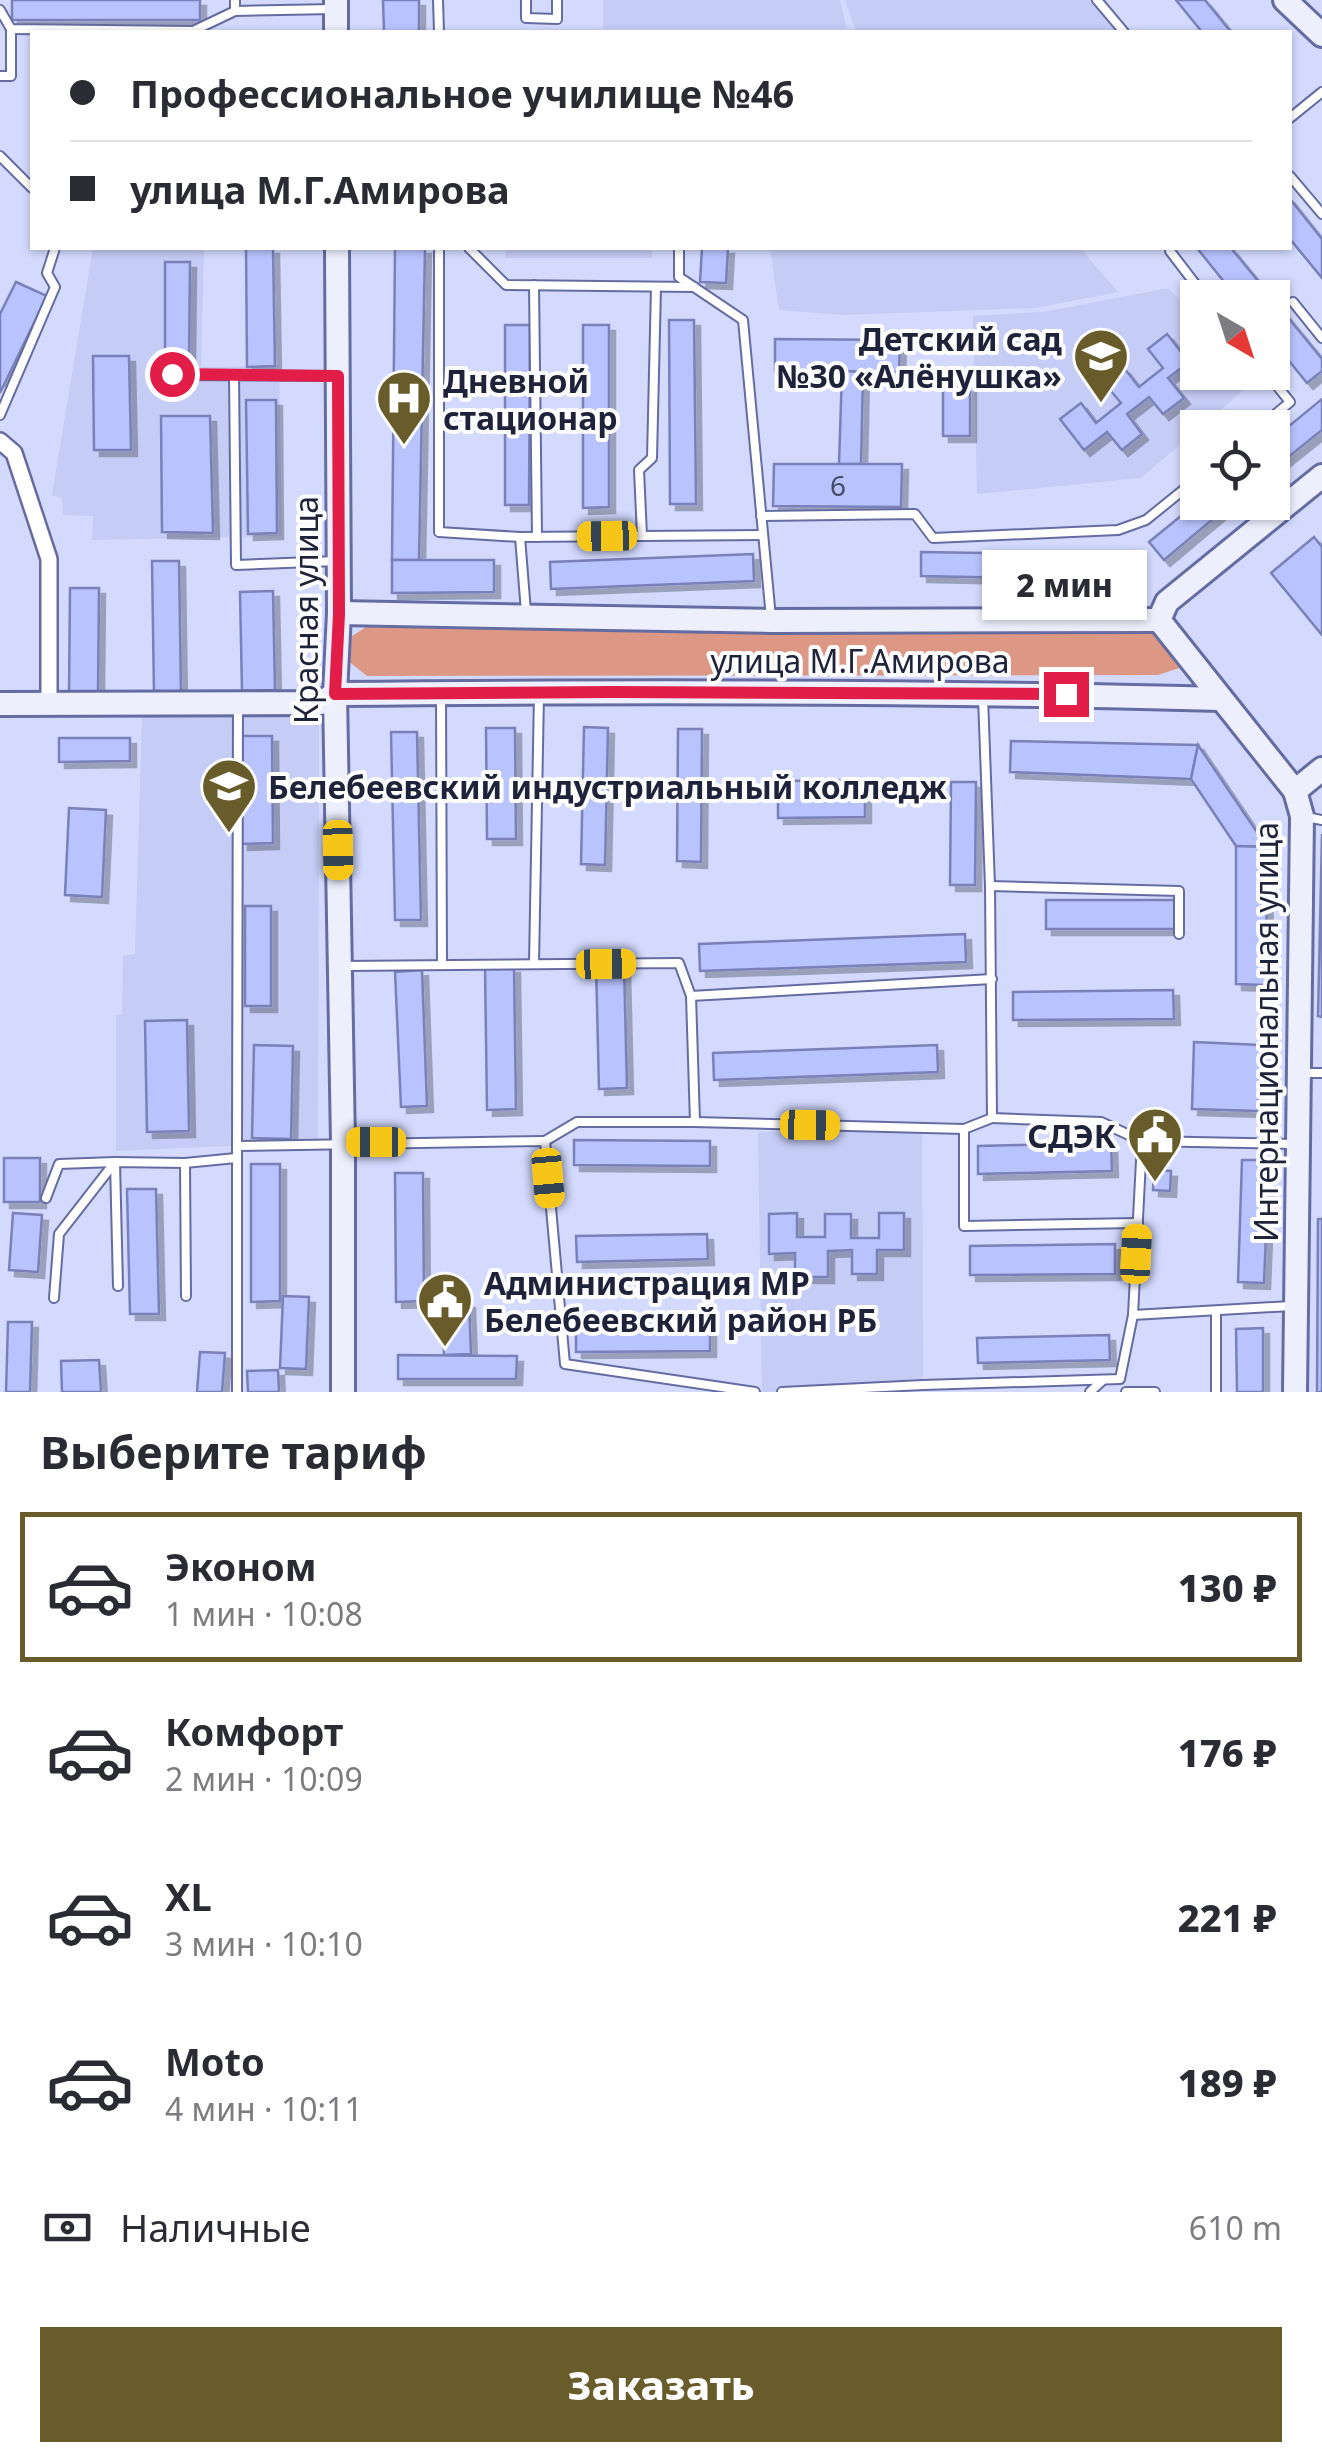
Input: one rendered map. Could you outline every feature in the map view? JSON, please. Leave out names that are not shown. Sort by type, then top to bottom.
[{"type":"street","points":[[1285,0],[1322,35]]},
{"type":"street","name":"Красная улица","points":[[337,250],[339,614],[335,694],[343,1392]]},
{"type":"street","points":[[0,441],[14,452],[49,559],[49,705]]},
{"type":"street","points":[[1222,699],[1158,620],[1167,602],[1322,476]]},
{"type":"street","name":"улица М.Г.Амирова","points":[[339,614],[771,621],[1158,620]]},
{"type":"street","name":"улица М.Г.Амирова","points":[[0,704],[320,703],[335,694],[539,692],[983,693],[1222,699]]},
{"type":"street","name":"Интернациональная улица","points":[[1222,699],[1312,818],[1298,1073],[1295,1392]]},
{"type":"street","points":[[1295,791],[1322,769]]},
{"type":"lane","points":[[235,12],[236,0]]},
{"type":"lane","points":[[438,0],[439,30]]},
{"type":"lane","points":[[526,0],[526,30]]},
{"type":"lane","points":[[526,18],[557,19],[557,0]]},
{"type":"lane","points":[[1103,2],[1123,30]]},
{"type":"lane","points":[[0,10],[11,29],[12,76],[0,76]]},
{"type":"lane","points":[[195,30],[235,12],[336,14]]},
{"type":"lane","points":[[11,29],[102,30]]},
{"type":"lane","points":[[1292,116],[1322,92]]},
{"type":"lane","points":[[0,156],[30,186]]},
{"type":"lane","points":[[1292,178],[1322,214]]},
{"type":"lane","points":[[0,415],[56,287],[47,273],[54,250]]},
{"type":"lane","points":[[439,250],[439,532],[520,538],[763,535]]},
{"type":"lane","points":[[471,250],[506,285],[694,287]]},
{"type":"lane","points":[[679,250],[679,277],[742,320],[771,621]]},
{"type":"lane","points":[[1170,250],[1192,280]]},
{"type":"lane","points":[[534,285],[538,537]]},
{"type":"lane","points":[[642,536],[639,470],[652,458],[656,286]]},
{"type":"lane","points":[[1294,302],[1322,338]]},
{"type":"lane","points":[[172,374],[338,376]]},
{"type":"lane","points":[[234,375],[236,565],[338,561]]},
{"type":"lane","points":[[1280,390],[1290,402],[1280,410]]},
{"type":"lane","points":[[761,516],[915,514],[932,538],[1118,530],[1146,520],[1180,493]]},
{"type":"lane","points":[[520,538],[526,616]]},
{"type":"lane","points":[[534,964],[539,692]]},
{"type":"lane","points":[[441,693],[442,965]]},
{"type":"lane","points":[[983,693],[992,1118]]},
{"type":"lane","points":[[237,1392],[238,704]]},
{"type":"lane","points":[[990,886],[1179,890],[1179,934]]},
{"type":"lane","points":[[340,966],[679,963],[691,996],[695,1122]]},
{"type":"lane","points":[[691,996],[992,979]]},
{"type":"lane","points":[[1298,1073],[1322,1073]]},
{"type":"lane","points":[[236,1146],[544,1141],[577,1122],[964,1129],[992,1118],[1101,1122],[1142,1141],[1297,1144]]},
{"type":"lane","points":[[964,1129],[964,1226],[1138,1223]]},
{"type":"lane","points":[[544,1141],[565,1364],[755,1392]]},
{"type":"lane","points":[[1142,1141],[1134,1315],[1120,1379],[1126,1391],[1154,1392]]},
{"type":"lane","points":[[46,1198],[59,1164],[184,1163],[236,1158]]},
{"type":"lane","points":[[115,1162],[118,1286]]},
{"type":"lane","points":[[54,1298],[59,1234],[115,1162]]},
{"type":"lane","points":[[184,1163],[186,1296]]},
{"type":"lane","points":[[1134,1315],[1296,1306]]},
{"type":"lane","points":[[1216,1311],[1216,1392]]},
{"type":"lane","points":[[782,1392],[1120,1379]]},
{"type":"lane","points":[[1090,1392],[1104,1380]]},
{"type":"shaded area","points":[[603,0],[840,0],[847,29],[603,29]]},
{"type":"shaded area","points":[[845,0],[1094,0],[1118,30],[855,30]]},
{"type":"shaded area","points":[[93,250],[204,250],[201,367],[279,366],[282,536],[92,540],[93,516],[63,515],[62,498],[52,495]]},
{"type":"shaded area","points":[[506,250],[652,250],[652,258],[505,258]]},
{"type":"shaded area","points":[[770,250],[1082,250],[1118,292],[1035,308],[844,315],[779,310]]},
{"type":"shaded area","name":"Детский сад №30 «Алёнушка»","points":[[1169,288],[1180,301],[1180,390],[1244,390],[1220,410],[1180,410],[1180,445],[1141,478],[977,494],[973,316],[1044,312]]},
{"type":"shaded area","points":[[366,627],[1160,629],[1180,647],[1179,668],[1158,675],[367,676],[348,661],[349,638]]},
{"type":"shaded area","name":"Белебеевский индустриальный колледж","points":[[142,715],[319,716],[318,1142],[116,1151],[116,1015],[122,1014],[123,956],[135,954]]},
{"type":"shaded area","points":[[758,1132],[922,1132],[923,1385],[762,1392]]},
{"type":"building","points":[[12,0],[200,0],[200,20],[12,20]]},
{"type":"building","points":[[383,0],[419,0],[419,30],[384,30]]},
{"type":"building","points":[[1176,0],[1205,0],[1229,30],[1200,30]]},
{"type":"building","points":[[1292,202],[1322,239],[1322,278],[1292,241]]},
{"type":"building","points":[[246,250],[273,250],[275,366],[247,367]]},
{"type":"building","points":[[395,250],[425,250],[419,560],[392,560]]},
{"type":"building","points":[[702,250],[728,250],[726,283],[700,282]]},
{"type":"building","points":[[1199,250],[1233,250],[1257,280],[1223,280]]},
{"type":"building","points":[[165,262],[190,262],[189,363],[165,363]]},
{"type":"building","points":[[16,282],[47,296],[0,393],[0,314]]},
{"type":"building","points":[[669,320],[694,320],[696,504],[670,504]]},
{"type":"building","points":[[1290,320],[1322,359],[1322,371],[1307,383],[1290,362]]},
{"type":"building","points":[[505,325],[530,325],[529,505],[505,505]]},
{"type":"building","points":[[583,325],[609,325],[609,507],[583,508]]},
{"type":"building","points":[[1167,334],[1180,351],[1180,369],[1168,378],[1184,398],[1163,414],[1149,397],[1127,414],[1142,434],[1122,450],[1107,432],[1084,450],[1060,419],[1081,403],[1096,423],[1121,403],[1105,384],[1124,368],[1139,387],[1163,368],[1148,349]]},
{"type":"building","points":[[775,339],[900,340],[899,372],[775,371]]},
{"type":"building","points":[[93,356],[129,356],[131,450],[94,450]]},
{"type":"building","points":[[842,371],[863,372],[861,464],[839,464]]},
{"type":"building","points":[[943,386],[970,386],[970,436],[943,436]]},
{"type":"building","points":[[1322,399],[1322,430],[1290,456],[1290,425]]},
{"type":"building","points":[[246,400],[276,400],[277,533],[248,534]]},
{"type":"building","points":[[161,416],[210,416],[213,533],[162,532]]},
{"type":"building","points":[[774,464],[902,464],[901,507],[773,506]]},
{"type":"building","points":[[1180,517],[1180,520],[1212,520],[1164,560],[1149,542]]},
{"type":"building","points":[[1314,537],[1322,547],[1322,635],[1271,573]]},
{"type":"building","points":[[921,552],[1115,555],[1115,580],[921,576]]},
{"type":"building","points":[[753,554],[754,581],[551,589],[550,562]]},
{"type":"building","points":[[392,560],[494,560],[494,592],[392,593]]},
{"type":"building","points":[[152,561],[179,561],[181,694],[154,695]]},
{"type":"building","points":[[70,588],[99,588],[98,693],[69,693]]},
{"type":"building","points":[[273,591],[275,690],[242,691],[240,592]]},
{"type":"building","points":[[584,727],[608,728],[605,865],[581,864]]},
{"type":"building","points":[[486,728],[515,728],[516,839],[487,839]]},
{"type":"building","points":[[678,729],[702,729],[701,862],[677,861]]},
{"type":"building","points":[[391,732],[417,732],[421,920],[395,920]]},
{"type":"building","points":[[242,736],[272,736],[273,843],[242,844]]},
{"type":"building","points":[[59,738],[130,738],[130,761],[59,762]]},
{"type":"building","points":[[1011,741],[1198,745],[1191,779],[1010,772]]},
{"type":"building","points":[[1198,745],[1267,847],[1236,846],[1191,779]]},
{"type":"building","points":[[865,780],[865,817],[778,818],[778,781]]},
{"type":"building","points":[[951,782],[976,782],[975,885],[950,885]]},
{"type":"building","points":[[69,808],[106,810],[102,897],[65,895]]},
{"type":"building","points":[[1322,834],[1322,1017],[1318,1016]]},
{"type":"building","points":[[1236,846],[1267,847],[1266,985],[1236,984]]},
{"type":"building","points":[[1046,900],[1175,900],[1175,929],[1046,929]]},
{"type":"building","points":[[245,906],[271,906],[271,1006],[245,1006]]},
{"type":"building","points":[[965,934],[966,962],[700,971],[699,944]]},
{"type":"building","points":[[596,965],[624,965],[627,1088],[599,1089]]},
{"type":"building","points":[[485,967],[514,967],[516,1109],[487,1110]]},
{"type":"building","points":[[422,970],[427,1106],[401,1107],[395,972]]},
{"type":"building","points":[[1173,990],[1174,1019],[1013,1020],[1013,992]]},
{"type":"building","points":[[187,1020],[189,1131],[147,1132],[145,1021]]},
{"type":"building","points":[[1194,1042],[1260,1045],[1258,1111],[1192,1109]]},
{"type":"building","points":[[254,1045],[293,1046],[291,1139],[252,1138]]},
{"type":"building","points":[[937,1045],[938,1072],[714,1080],[713,1053]]},
{"type":"building","points":[[574,1140],[710,1141],[710,1166],[574,1165]]},
{"type":"building","points":[[1111,1143],[1112,1171],[978,1174],[978,1146]]},
{"type":"building","points":[[4,1158],[40,1158],[40,1202],[4,1202]]},
{"type":"building","points":[[1242,1160],[1269,1160],[1264,1283],[1238,1282]]},
{"type":"building","points":[[251,1164],[280,1164],[280,1301],[251,1302]]},
{"type":"building","points":[[1154,1170],[1171,1171],[1170,1191],[1153,1190]]},
{"type":"building","points":[[395,1173],[423,1173],[424,1301],[396,1302]]},
{"type":"building","points":[[127,1189],[156,1189],[159,1314],[130,1314]]},
{"type":"building","points":[[13,1213],[42,1215],[38,1272],[9,1270]]},
{"type":"building","points":[[797,1213],[797,1237],[825,1237],[825,1214],[851,1214],[851,1238],[879,1238],[879,1213],[904,1213],[904,1250],[877,1250],[877,1274],[852,1274],[852,1250],[828,1251],[828,1277],[795,1277],[795,1253],[769,1254],[769,1214]]},
{"type":"building","points":[[1318,1219],[1322,1219],[1322,1392],[1317,1392]]},
{"type":"building","points":[[707,1234],[708,1259],[577,1262],[576,1236]]},
{"type":"building","points":[[1115,1244],[1115,1274],[970,1275],[970,1246]]},
{"type":"building","points":[[283,1296],[309,1297],[306,1369],[280,1368]]},
{"type":"building","points":[[469,1302],[471,1354],[444,1355],[442,1303]]},
{"type":"building","points":[[8,1322],[32,1322],[30,1392],[6,1392]]},
{"type":"building","points":[[710,1327],[710,1351],[576,1352],[576,1328]]},
{"type":"building","points":[[1263,1328],[1263,1392],[1237,1392],[1236,1329]]},
{"type":"building","points":[[1109,1335],[1110,1360],[978,1363],[977,1338]]},
{"type":"building","points":[[200,1352],[225,1353],[222,1392],[197,1392]]},
{"type":"building","points":[[398,1355],[517,1356],[516,1379],[398,1379]]},
{"type":"building","points":[[99,1360],[101,1392],[62,1392],[61,1361]]},
{"type":"building","points":[[278,1370],[279,1392],[248,1392],[247,1371]]},
{"type":"place","name":"Детский сад №30 «Алёнушка»","points":[[1101,405]]},
{"type":"place","name":"Дневной стационар","points":[[404,447]]},
{"type":"place","name":"Белебеевский индустриальный колледж","points":[[229,835]]},
{"type":"place","name":"СДЭК","points":[[1155,1184]]},
{"type":"place","name":"Администрация МР Белебеевский район РБ","points":[[445,1349]]},
{"type":"route","points":[[172,374],[338,376],[339,614],[335,694],[1066,694]]}]
